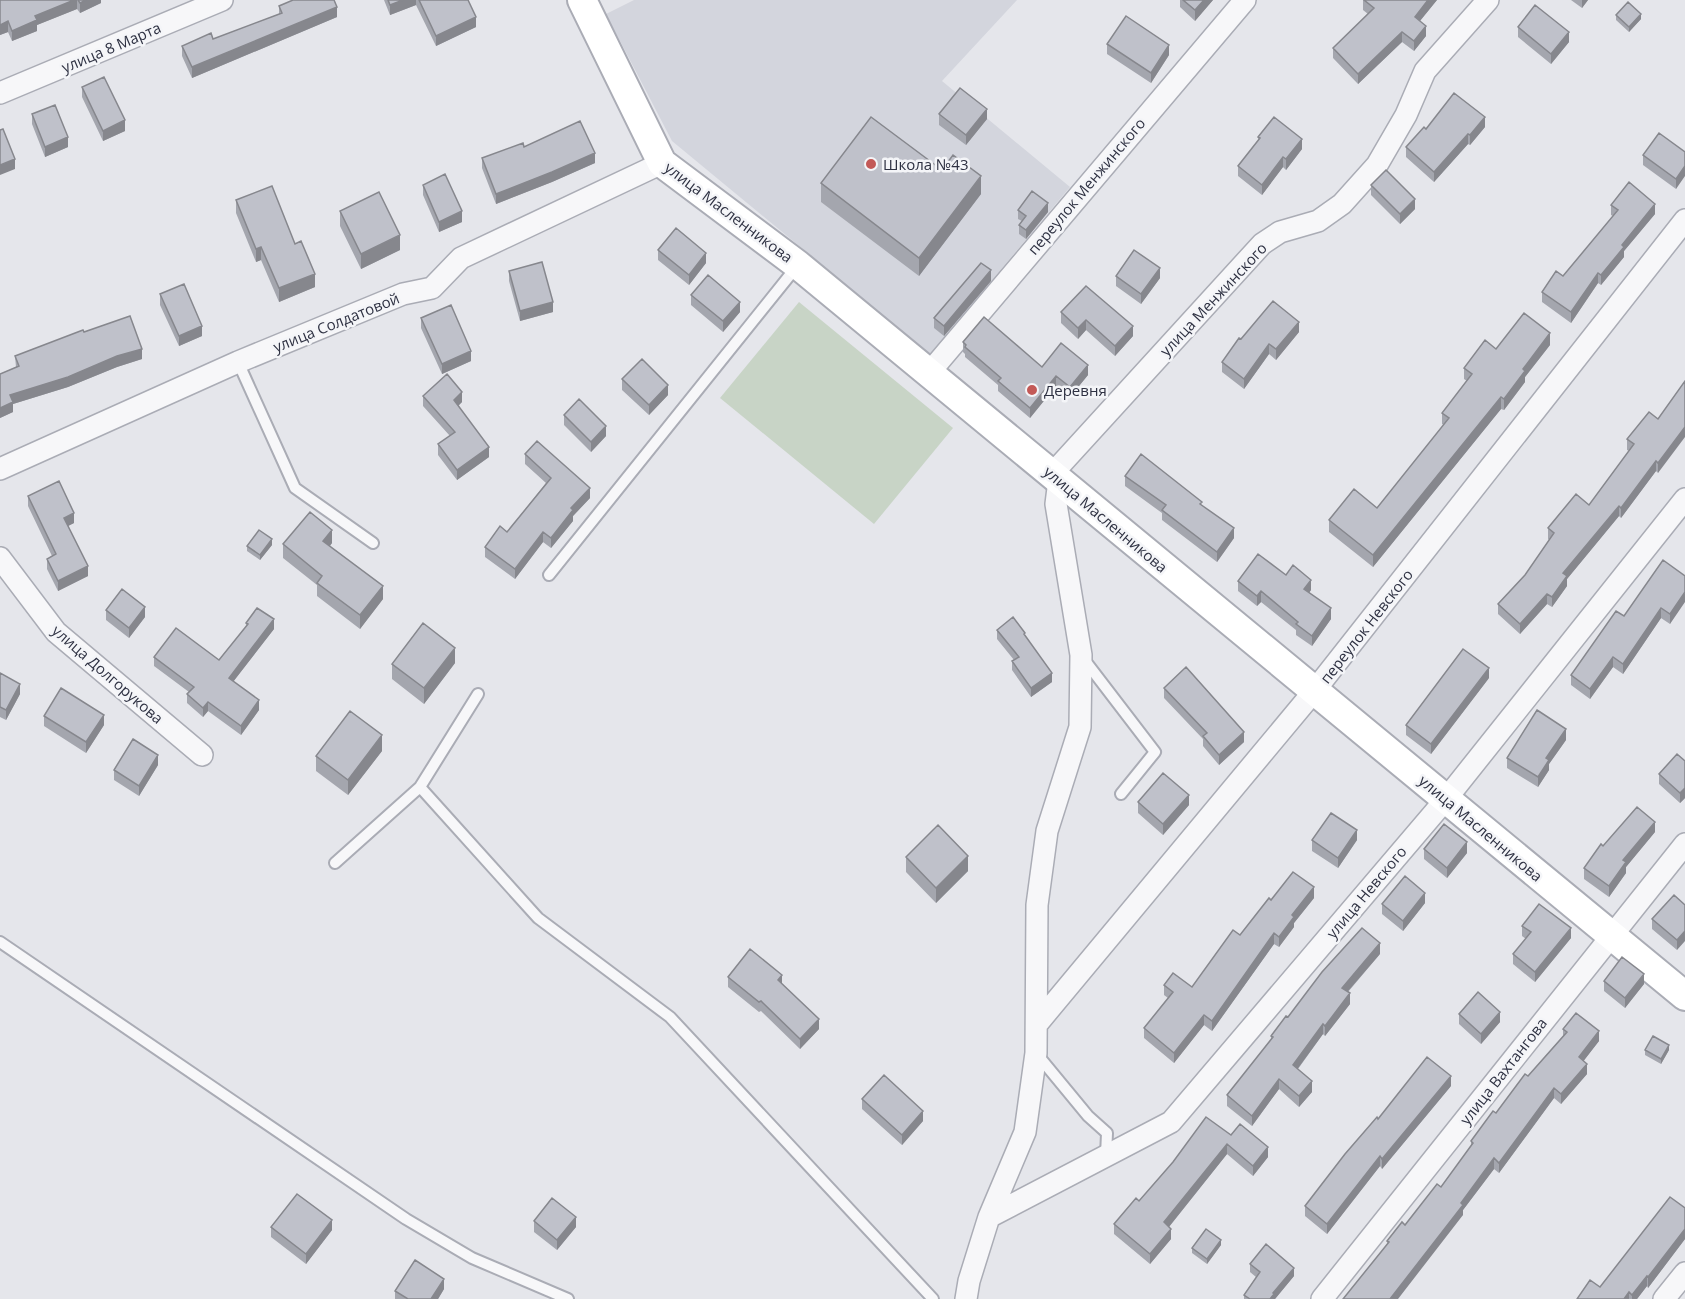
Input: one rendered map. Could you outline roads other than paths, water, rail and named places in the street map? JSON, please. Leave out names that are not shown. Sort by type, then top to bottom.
[{"type":"street","name":"улица 8 Марта","points":[[0,93],[222,0]]},
{"type":"street","name":"улица Масленникова","points":[[582,0],[662,163],[798,265],[1685,996]]},
{"type":"street","name":"переулок Менжинского","points":[[929,373],[1245,0]]},
{"type":"street","name":"улица Менжинского","points":[[1055,477],[1262,244],[1280,232],[1318,222],[1342,204],[1377,165],[1406,115],[1425,71],[1488,0]]},
{"type":"street","name":"улица Солдатовой","points":[[0,469],[238,362],[403,294],[432,288],[461,258],[662,163]]},
{"type":"street","name":"переулок Невского","points":[[1037,1024],[1315,690],[1685,220]]},
{"type":"street","points":[[966,1299],[969,1281],[989,1216],[1024,1132],[1036,1053],[1037,905],[1047,831],[1080,727],[1081,655],[1056,504],[1055,477]]},
{"type":"street","name":"улица Невского","points":[[989,1216],[1171,1122],[1446,799],[1685,499]]},
{"type":"street","name":"улица Долгорукова","points":[[0,558],[56,632],[202,755]]},
{"type":"street","name":"улица Вахтангова","points":[[1322,1299],[1610,935],[1685,844]]},
{"type":"street","points":[[1664,1299],[1685,1274]]},
{"type":"lane","points":[[549,575],[798,265]]},
{"type":"lane","points":[[238,362],[295,488],[373,543]]},
{"type":"lane","points":[[1081,655],[1155,752],[1121,794]]},
{"type":"lane","points":[[335,863],[420,787],[478,694]]},
{"type":"lane","points":[[420,787],[538,918],[670,1017],[933,1299]]},
{"type":"lane","points":[[0,942],[406,1219],[472,1258],[568,1299]]},
{"type":"lane","points":[[1036,1053],[1088,1116],[1107,1133],[1106,1156]]},
{"type":"place","name":"Школа №43","points":[[871,164]]},
{"type":"place","name":"Деревня","points":[[1032,390]]}]
